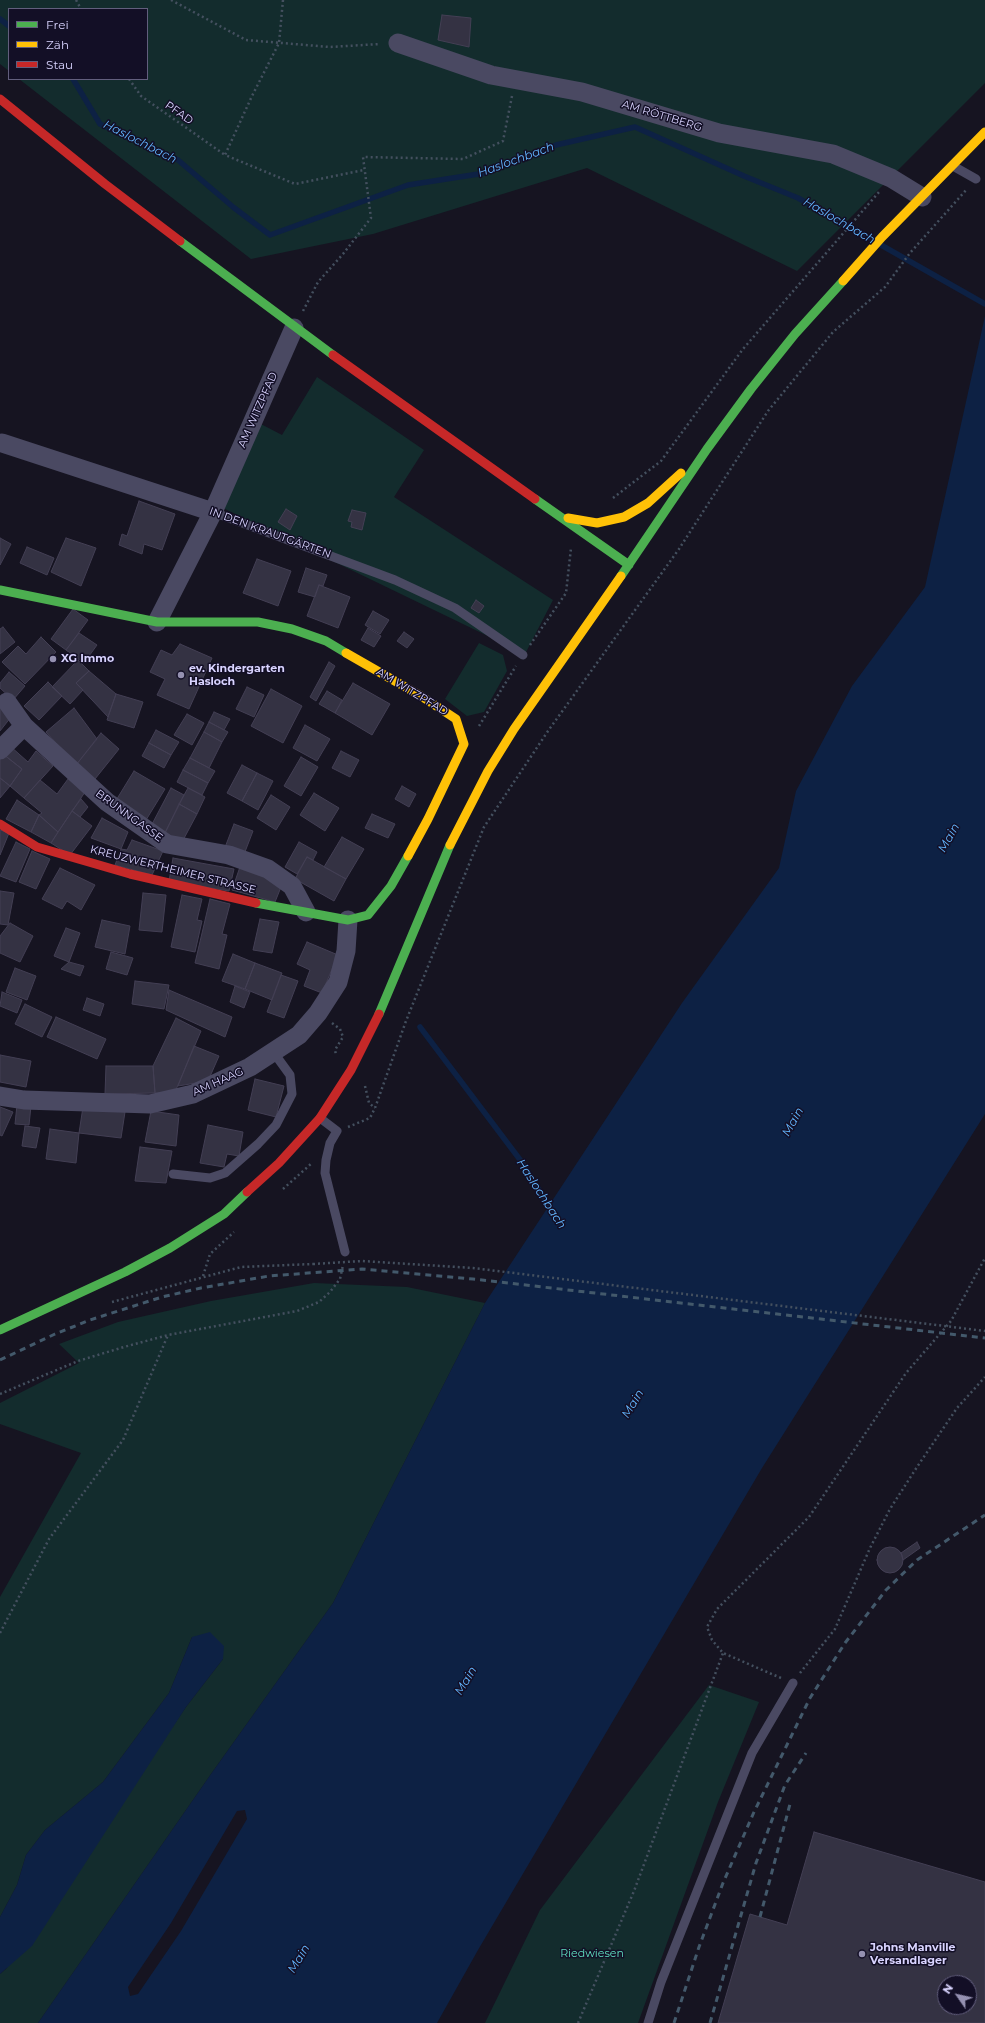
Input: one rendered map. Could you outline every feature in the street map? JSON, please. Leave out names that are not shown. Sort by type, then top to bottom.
[{"type":"main road","points":[[0,99],[105,184],[294,328],[630,565]]},
{"type":"main road","points":[[0,1330],[125,1272],[170,1248],[224,1214],[279,1163],[320,1118],[351,1070],[384,1004],[441,863],[488,770],[514,729],[630,565],[707,449],[751,389],[795,334],[882,237],[985,132]]},
{"type":"main road","points":[[562,517],[597,523],[624,517],[648,503],[707,449]]},
{"type":"main road","name":"AM WITZPFAD","points":[[0,590],[157,622],[258,622],[292,629],[326,641],[421,696],[456,719],[464,744],[428,819],[391,886],[368,915],[348,920]]},
{"type":"main road","name":"KREUZWERTHEIMER STRASSE","points":[[0,824],[37,847],[108,868],[271,907],[348,920]]},
{"type":"street","name":"AM RÖTTBERG","points":[[398,43],[490,75],[582,92],[719,133],[833,154],[892,178],[922,197]]},
{"type":"street","name":"AM WITZPFAD","points":[[157,622],[213,512],[294,328]]},
{"type":"street","name":"IN DEN KRAUTGÄRTEN","points":[[2,443],[213,512]]},
{"type":"street","name":"BRUNNGASSE","points":[[7,702],[24,726],[106,802],[167,844],[229,855],[268,869],[292,886],[306,912]]},
{"type":"street","points":[[0,750],[24,726]]},
{"type":"street","name":"AM HAAG","points":[[0,1096],[24,1100],[150,1104],[193,1094],[250,1067],[274,1053],[298,1035],[313,1019],[338,982],[346,951],[348,920]]},
{"type":"lane","points":[[952,166],[976,179]]},
{"type":"lane","name":"IN DEN KRAUTGÄRTEN","points":[[213,512],[395,580],[455,608],[523,655]]},
{"type":"lane","points":[[173,1174],[210,1178],[225,1173],[258,1144],[276,1124],[292,1094],[290,1075],[274,1053]]},
{"type":"lane","points":[[320,1118],[337,1131],[330,1143],[327,1155],[326,1178],[345,1252]]},
{"type":"lane","points":[[648,2023],[661,1982],[752,1753],[792,1683]]},
{"type":"path","points":[[171,0],[246,40],[330,47],[398,43]]},
{"type":"path","points":[[225,155],[252,96],[279,43],[283,0]]},
{"type":"path","name":"PFAD","points":[[130,80],[141,96],[225,155],[295,184],[364,170]]},
{"type":"path","points":[[294,328],[318,282],[343,254],[371,218],[363,157],[463,159],[503,141],[513,94]]},
{"type":"path","points":[[843,236],[856,218],[892,178]]},
{"type":"path","points":[[337,1131],[370,1118],[375,1108],[406,1021],[484,827],[548,731],[679,549],[768,411],[833,332],[885,287],[910,253],[976,179]]},
{"type":"path","points":[[281,1190],[317,1159],[327,1155]]},
{"type":"path","points":[[240,1228],[210,1254],[203,1276],[241,1267],[362,1261],[473,1268],[985,1331]]},
{"type":"path","points":[[0,1394],[78,1361],[168,1335],[297,1311],[319,1302],[340,1278],[345,1252]]},
{"type":"path","points":[[985,1258],[951,1321],[906,1373],[809,1517],[717,1609],[707,1627],[712,1640],[723,1653],[792,1683],[835,1628],[870,1548],[890,1509],[917,1466],[957,1408],[985,1377]]},
{"type":"path","points":[[0,1633],[49,1539],[124,1440],[168,1335]]},
{"type":"path","points":[[578,2023],[634,1891],[723,1653]]},
{"type":"green space","points":[[0,0],[985,0],[985,83],[797,271],[587,168],[373,234],[251,259],[20,80],[148,80],[148,8],[8,8],[8,70],[0,64]]},
{"type":"green space","points":[[317,377],[424,450],[394,497],[553,600],[525,654],[221,507],[257,422],[282,435]]},
{"type":"green space","points":[[479,643],[503,655],[507,671],[484,712],[467,716],[445,699]]},
{"type":"green space","points":[[314,1283],[407,1287],[485,1303],[333,1603],[211,1774],[38,2023],[0,2023],[0,1974],[6,1969],[186,1707],[223,1659],[192,1637],[169,1693],[103,1782],[45,1830],[26,1855],[17,1885],[0,1917],[0,1597],[81,1453],[0,1424],[0,1403],[79,1363],[59,1344],[118,1322],[211,1301]]},
{"type":"green space","name":"Riedwiesen","points":[[709,1685],[759,1702],[718,1802],[638,2023],[485,2023],[540,1910]]},
{"type":"water","name":"Main","points":[[985,316],[985,1114],[762,1468],[478,1950],[437,2023],[38,2023],[211,1774],[333,1603],[485,1303],[682,1003],[779,868],[796,791],[852,686],[925,587]],"holes":[[[245,1810],[247,1819],[181,1931],[138,1994],[130,1996],[128,1987],[171,1923],[237,1811]]]},
{"type":"water","points":[[210,1632],[224,1646],[223,1659],[186,1707],[32,1946],[0,1974],[0,1917],[17,1885],[26,1855],[45,1830],[103,1782],[169,1693],[192,1637]]},
{"type":"building","points":[[442,15],[471,18],[469,47],[438,40]]},
{"type":"building","points":[[139,501],[175,514],[162,550],[144,544],[142,554],[119,545],[122,534],[127,536]]},
{"type":"building","points":[[286,509],[297,516],[290,530],[278,522]]},
{"type":"building","points":[[352,510],[366,513],[362,530],[351,527],[352,522],[348,521]]},
{"type":"building","points":[[0,538],[11,544],[0,565]]},
{"type":"building","points":[[66,538],[96,548],[81,586],[51,572]]},
{"type":"building","points":[[27,547],[54,558],[47,575],[20,563]]},
{"type":"building","points":[[257,559],[291,571],[278,606],[243,593]]},
{"type":"building","points":[[306,568],[327,575],[323,586],[319,585],[315,597],[298,592]]},
{"type":"building","points":[[319,585],[350,597],[338,628],[307,616]]},
{"type":"building","points":[[476,600],[484,606],[479,613],[471,608]]},
{"type":"building","points":[[73,609],[88,620],[66,650],[51,639]]},
{"type":"building","points":[[373,611],[389,620],[380,634],[365,625]]},
{"type":"building","points":[[3,627],[15,642],[0,654],[0,629]]},
{"type":"building","points":[[368,628],[381,636],[374,647],[361,640]]},
{"type":"building","points":[[404,632],[414,639],[407,648],[397,641]]},
{"type":"building","points":[[79,633],[97,645],[84,663],[66,650]]},
{"type":"building","points":[[41,637],[56,652],[25,684],[2,662],[18,646],[26,654]]},
{"type":"building","name":"ev. Kindergarten Hasloch","points":[[180,644],[212,658],[189,709],[157,695],[165,679],[150,672],[161,650],[172,655]]},
{"type":"building","points":[[78,660],[89,671],[76,683],[83,690],[70,704],[52,687]]},
{"type":"building","points":[[329,662],[335,666],[316,701],[310,697]]},
{"type":"building","points":[[89,671],[116,694],[108,717],[76,683]]},
{"type":"building","points":[[9,672],[25,686],[13,700],[0,688],[0,683]]},
{"type":"building","points":[[48,682],[62,696],[39,720],[24,706]]},
{"type":"building","points":[[353,683],[390,704],[372,735],[335,713]]},
{"type":"building","points":[[247,687],[264,695],[254,717],[236,709]]},
{"type":"building","points":[[271,689],[302,706],[283,743],[251,726]]},
{"type":"building","points":[[327,691],[342,700],[335,713],[319,704]]},
{"type":"building","points":[[116,694],[143,702],[134,728],[107,720]]},
{"type":"building","points":[[0,708],[11,717],[0,731]]},
{"type":"building","points":[[74,708],[97,739],[76,765],[46,732]]},
{"type":"building","points":[[214,712],[230,719],[224,730],[209,722]]},
{"type":"building","points":[[187,714],[204,723],[192,745],[174,735]]},
{"type":"building","points":[[209,722],[228,732],[222,742],[204,732]]},
{"type":"building","points":[[305,725],[330,739],[317,761],[293,748]]},
{"type":"building","points":[[156,730],[179,742],[171,755],[149,743]]},
{"type":"building","points":[[204,732],[222,742],[209,768],[190,758]]},
{"type":"building","points":[[101,733],[119,749],[95,779],[76,765]]},
{"type":"building","points":[[149,743],[171,755],[164,768],[142,756]]},
{"type":"building","points":[[10,746],[28,762],[36,751],[53,766],[24,798],[10,786],[22,769],[3,754]]},
{"type":"building","points":[[341,751],[359,760],[350,777],[332,768]]},
{"type":"building","points":[[3,754],[22,769],[10,786],[0,778],[0,757]]},
{"type":"building","points":[[301,757],[318,767],[301,796],[284,786]]},
{"type":"building","points":[[190,758],[215,771],[208,783],[183,770]]},
{"type":"building","points":[[242,765],[257,773],[242,801],[227,793]]},
{"type":"building","points":[[183,770],[208,783],[202,795],[177,782]]},
{"type":"building","points":[[134,771],[165,789],[146,820],[115,802]]},
{"type":"building","points":[[257,773],[273,781],[258,810],[242,801]]},
{"type":"building","points":[[0,778],[10,786],[0,798]]},
{"type":"building","points":[[68,779],[85,792],[58,832],[39,815],[42,813],[24,798],[40,780],[57,794]]},
{"type":"building","points":[[402,786],[416,794],[409,807],[395,799]]},
{"type":"building","points":[[171,788],[184,795],[164,835],[150,828]]},
{"type":"building","points":[[188,788],[205,797],[197,814],[179,804]]},
{"type":"building","points":[[314,793],[339,808],[325,831],[300,815]]},
{"type":"building","points":[[271,795],[290,807],[276,830],[257,818]]},
{"type":"building","points":[[81,799],[88,807],[80,817],[72,811]]},
{"type":"building","points":[[17,800],[39,815],[31,832],[6,819]]},
{"type":"building","points":[[179,804],[197,814],[181,844],[164,835]]},
{"type":"building","points":[[72,811],[92,826],[70,855],[51,843]]},
{"type":"building","points":[[372,814],[395,824],[388,838],[365,828]]},
{"type":"building","points":[[39,815],[58,832],[51,843],[31,832]]},
{"type":"building","points":[[102,818],[128,832],[121,849],[91,838]]},
{"type":"building","points":[[234,824],[253,831],[243,857],[224,850]]},
{"type":"building","points":[[0,830],[9,833],[0,855]]},
{"type":"building","points":[[342,837],[364,849],[346,879],[324,867]]},
{"type":"building","points":[[132,840],[163,851],[152,875],[115,865],[121,849],[127,850]]},
{"type":"building","points":[[16,842],[30,849],[16,882],[0,876]]},
{"type":"building","points":[[299,842],[317,852],[313,860],[307,857],[297,874],[285,867]]},
{"type":"building","points":[[32,851],[50,859],[36,889],[19,882]]},
{"type":"building","points":[[307,857],[346,879],[334,901],[295,879]]},
{"type":"building","points":[[173,858],[234,869],[229,891],[169,881]]},
{"type":"building","points":[[241,864],[283,882],[275,902],[232,890]]},
{"type":"building","points":[[60,868],[95,885],[81,910],[67,901],[62,909],[42,899]]},
{"type":"building","points":[[0,891],[14,893],[8,925],[0,924]]},
{"type":"building","points":[[143,893],[166,895],[162,932],[139,930]]},
{"type":"building","points":[[182,895],[202,899],[197,920],[202,921],[195,952],[171,947]]},
{"type":"building","points":[[210,899],[230,904],[222,934],[227,935],[219,969],[195,963]]},
{"type":"building","points":[[260,919],[279,922],[272,953],[253,950]]},
{"type":"building","points":[[102,920],[130,926],[125,954],[95,947]]},
{"type":"building","points":[[10,923],[33,936],[20,962],[0,953],[0,936]]},
{"type":"building","points":[[66,928],[80,933],[69,962],[54,956]]},
{"type":"building","points":[[307,942],[338,955],[322,993],[304,986],[310,970],[297,964]]},
{"type":"building","points":[[111,952],[133,958],[127,975],[106,969]]},
{"type":"building","points":[[233,954],[255,963],[245,989],[222,981]]},
{"type":"building","points":[[69,962],[84,966],[80,976],[61,969]]},
{"type":"building","points":[[255,963],[282,973],[272,1000],[245,989]]},
{"type":"building","points":[[15,968],[36,976],[27,1000],[6,992]]},
{"type":"building","points":[[281,975],[298,981],[284,1018],[267,1012]]},
{"type":"building","points":[[135,981],[169,985],[164,1009],[132,1004]]},
{"type":"building","points":[[235,986],[250,992],[244,1008],[230,1002]]},
{"type":"building","points":[[169,990],[232,1017],[225,1037],[166,1010]]},
{"type":"building","points":[[2,992],[22,1000],[17,1013],[0,1006]]},
{"type":"building","points":[[87,998],[104,1004],[100,1016],[83,1010]]},
{"type":"building","points":[[25,1004],[52,1017],[42,1037],[15,1024]]},
{"type":"building","points":[[56,1017],[106,1039],[97,1059],[47,1037]]},
{"type":"building","points":[[176,1018],[201,1031],[175,1092],[155,1093],[153,1066]]},
{"type":"building","points":[[194,1046],[219,1056],[208,1081],[178,1086]]},
{"type":"building","points":[[0,1055],[31,1061],[26,1087],[0,1082]]},
{"type":"building","points":[[106,1066],[153,1066],[155,1093],[105,1094]]},
{"type":"building","points":[[255,1079],[284,1086],[276,1117],[248,1110]]},
{"type":"building","points":[[17,1105],[31,1106],[29,1125],[15,1124]]},
{"type":"building","points":[[0,1107],[13,1112],[2,1136],[0,1135]]},
{"type":"building","points":[[83,1107],[125,1112],[121,1138],[79,1133]]},
{"type":"building","points":[[151,1111],[179,1115],[176,1146],[145,1142]]},
{"type":"building","points":[[208,1125],[243,1132],[239,1156],[227,1154],[224,1167],[200,1163]]},
{"type":"building","points":[[25,1126],[40,1128],[36,1148],[22,1146]]},
{"type":"building","points":[[50,1129],[79,1133],[76,1163],[46,1159]]},
{"type":"building","points":[[140,1147],[172,1151],[166,1183],[135,1181]]},
{"type":"building","points":[[917,1542],[920,1548],[903,1560],[901,1553]]},
{"type":"building","points":[[890,1547],[899,1551],[903,1560],[899,1569],[890,1573],[881,1569],[877,1560],[881,1551]]},
{"type":"building","name":"Johns Manville Versandlager","points":[[814,1832],[985,1882],[985,2023],[718,2023],[750,1914],[787,1925]]},
{"type":"waterway","name":"Haslochbach","points":[[0,19],[8,25]]},
{"type":"waterway","name":"Haslochbach","points":[[74,80],[100,124],[178,160],[233,207],[270,235],[408,185],[485,173],[556,145],[635,127],[744,176],[798,198],[874,240]]},
{"type":"waterway","name":"Haslochbach","points":[[881,245],[985,304]]},
{"type":"waterway","name":"Haslochbach","points":[[420,1027],[521,1161],[553,1212]]},
{"type":"railway","points":[[0,1360],[55,1334],[90,1320],[162,1297],[201,1288],[269,1276],[362,1269],[473,1279],[985,1338]]},
{"type":"railway","points":[[674,2023],[699,1947],[723,1883],[754,1812],[810,1698],[845,1643],[886,1590],[917,1560],[985,1515]]},
{"type":"railway","points":[[710,2023],[756,1863],[785,1785],[806,1753]]},
{"type":"railway","points":[[760,1917],[790,1804]]},
{"type":"traffic: fast","points":[[180,241],[333,355]]},
{"type":"traffic: fast","points":[[621,576],[707,449],[751,389],[795,334],[843,281]]},
{"type":"traffic: fast","points":[[535,499],[629,565]]},
{"type":"traffic: fast","points":[[0,590],[157,622],[258,622],[292,629],[326,641],[346,653]]},
{"type":"traffic: fast","points":[[379,1014],[450,845]]},
{"type":"traffic: fast","points":[[256,903],[348,920],[368,915],[391,886],[408,856]]},
{"type":"traffic: fast","points":[[0,1330],[125,1272],[170,1248],[224,1214],[247,1192]]},
{"type":"traffic: slow","points":[[843,281],[882,237],[985,132]]},
{"type":"traffic: slow","points":[[568,518],[597,523],[624,517],[648,503],[681,473]]},
{"type":"traffic: slow","points":[[450,845],[488,771],[514,729],[621,576]]},
{"type":"traffic: slow","points":[[346,653],[421,696],[456,719],[464,744],[428,819],[408,856]]},
{"type":"traffic: jam","points":[[0,99],[105,184],[180,241]]},
{"type":"traffic: jam","points":[[333,355],[535,499]]},
{"type":"traffic: jam","points":[[0,824],[37,847],[130,874],[256,903]]},
{"type":"traffic: jam","points":[[247,1192],[279,1163],[320,1118],[351,1070],[379,1014]]},
{"type":"place","name":"XG Immo","points":[[53,659]]},
{"type":"place","name":"ev. Kindergarten Hasloch","points":[[181,675]]},
{"type":"place","name":"Johns Manville Versandlager","points":[[862,1954]]}]
